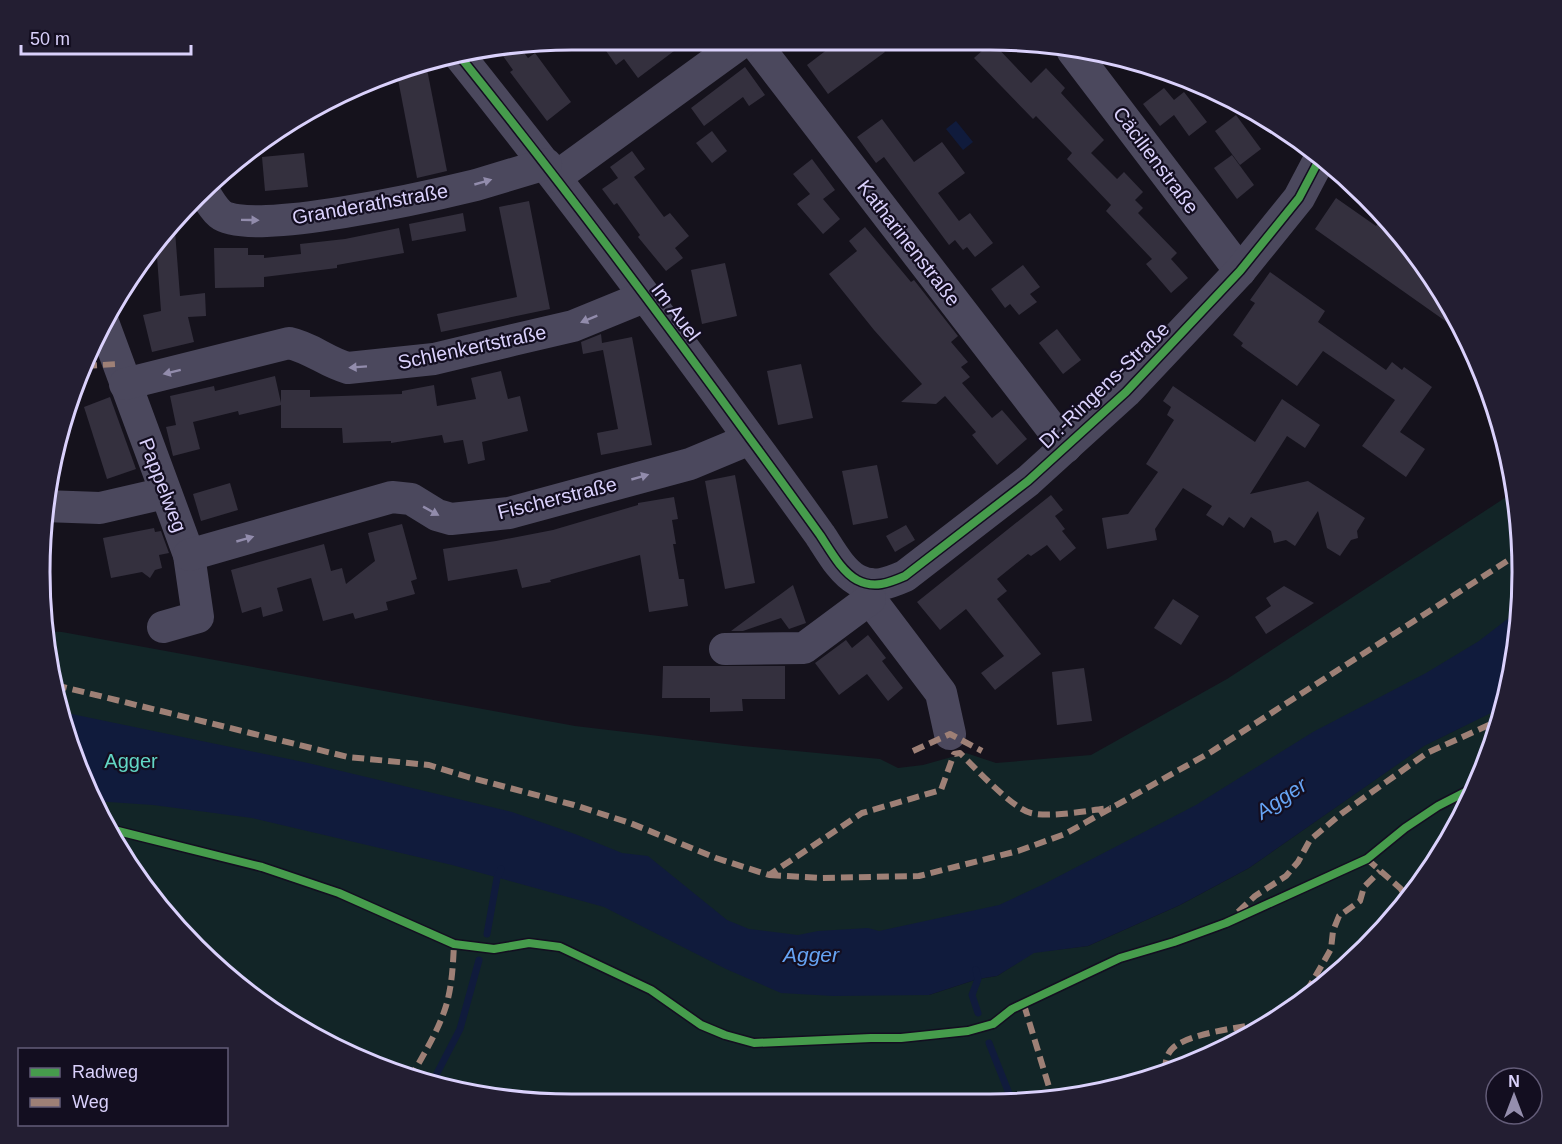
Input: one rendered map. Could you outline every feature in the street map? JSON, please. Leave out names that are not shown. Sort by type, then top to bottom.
[{"type":"street","name":"Granderathstraße","points":[[208,198],[221,215],[243,221],[297,219],[416,199],[477,184],[551,170],[730,50]]},
{"type":"street","name":"Katharinenstraße","points":[[760,50],[1066,447]]},
{"type":"street","name":"Cäcilienstraße","points":[[1078,57],[1240,271]]},
{"type":"street","name":"Im Auel","points":[[464,61],[551,170],[848,573],[870,591],[941,693],[951,734]]},
{"type":"street","name":"Dr.-Ringens-Straße","points":[[870,591],[905,576],[1028,481],[1126,392],[1240,271],[1299,198],[1317,164]]},
{"type":"street","name":"Schlenkertstraße","points":[[125,384],[289,344],[305,346],[336,364],[348,368],[434,359],[573,326],[644,297]]},
{"type":"street","name":"Pappelweg","points":[[108,333],[189,555],[198,617],[163,627]]},
{"type":"street","name":"Fischerstraße","points":[[189,555],[392,497],[411,500],[437,515],[451,519],[509,513],[690,464],[750,439]]},
{"type":"street","points":[[54,506],[100,508],[165,494]]},
{"type":"street","points":[[724,649],[804,648],[870,591]]},
{"type":"green space","points":[[1507,497],[1511,538],[1511,606],[1508,640],[1495,707],[1473,772],[1459,803],[1405,890],[1383,917],[1335,965],[1308,987],[1251,1024],[1221,1041],[1158,1067],[1125,1077],[1058,1090],[990,1094],[538,1093],[504,1090],[437,1077],[372,1055],[341,1041],[282,1006],[227,965],[179,917],[157,890],[120,833],[89,772],[67,707],[53,632],[575,726],[743,746],[880,759],[898,768],[923,765],[966,753],[996,763],[1091,755],[1227,679]],"holes":[[[1464,726],[1423,746],[1249,868],[1180,905],[1088,946],[1046,951],[1407,749]],[[1022,960],[997,976],[978,979],[929,995],[902,995]]]},
{"type":"water","points":[[956,121],[973,142],[963,150],[946,129]]},
{"type":"water","name":"Agger","points":[[1510,617],[1508,640],[1494,712],[1424,746],[1249,868],[1180,905],[1088,946],[1034,953],[997,976],[978,979],[929,995],[833,996],[781,993],[726,969],[604,907],[452,865],[252,818],[153,805],[102,802],[89,772],[69,713],[308,763],[512,812],[622,853],[648,856],[727,920],[749,929],[798,935],[818,931],[868,928],[879,931],[999,905],[1044,884],[1196,805],[1313,732],[1426,673],[1479,641]]},
{"type":"building","points":[[605,50],[675,50],[638,78],[624,59],[616,65]]},
{"type":"building","points":[[827,50],[883,50],[885,52],[828,94],[807,65]]},
{"type":"building","points":[[983,50],[1000,50],[1031,83],[1046,68],[1065,88],[1061,93],[1104,140],[1091,153],[1117,179],[1124,172],[1143,192],[1135,200],[1143,208],[1138,213],[1177,253],[1171,259],[1188,278],[1171,293],[1146,264],[1152,259],[1106,211],[1111,205],[1067,159],[1072,153],[1036,116],[1033,119],[974,58]]},
{"type":"building","points":[[524,52],[528,58],[535,53],[571,102],[547,121],[510,72],[513,70],[502,54]]},
{"type":"building","points":[[745,67],[765,95],[749,106],[743,97],[704,126],[691,108]]},
{"type":"building","points":[[427,70],[447,171],[417,178],[398,79]]},
{"type":"building","points":[[1164,88],[1174,100],[1184,92],[1207,122],[1189,136],[1174,115],[1160,126],[1143,104]]},
{"type":"building","points":[[1236,115],[1261,149],[1240,165],[1215,131]]},
{"type":"building","points":[[882,119],[914,162],[942,142],[965,173],[938,193],[959,221],[970,213],[993,243],[975,257],[967,247],[963,250],[955,240],[949,245],[884,157],[876,163],[857,137]]},
{"type":"building","points":[[712,131],[727,151],[712,163],[696,143]]},
{"type":"building","points":[[632,151],[645,169],[634,177],[664,217],[670,213],[689,236],[675,248],[683,258],[666,271],[638,237],[640,235],[617,203],[614,205],[602,189],[618,178],[610,167]]},
{"type":"building","points":[[304,153],[308,187],[265,191],[262,157]]},
{"type":"building","points":[[1232,155],[1254,185],[1237,199],[1214,168]]},
{"type":"building","points":[[812,159],[835,190],[823,199],[840,219],[823,234],[797,204],[810,194],[793,174]]},
{"type":"building","points":[[1336,198],[1376,226],[1379,223],[1405,254],[1449,324],[1315,229]]},
{"type":"building","points":[[529,201],[550,309],[441,332],[437,314],[517,297],[499,207]]},
{"type":"building","points":[[463,213],[466,231],[412,241],[409,224]]},
{"type":"building","points":[[865,227],[911,282],[914,280],[958,336],[951,342],[968,362],[961,367],[970,377],[962,383],[992,418],[1002,410],[1027,439],[997,465],[972,435],[976,432],[945,396],[936,404],[901,402],[922,384],[829,274],[857,251],[849,241]]},
{"type":"building","points":[[399,228],[404,253],[337,265],[337,268],[264,277],[264,287],[215,288],[214,248],[248,248],[248,255],[264,255],[264,258],[301,254],[300,244],[345,239]]},
{"type":"building","points":[[175,232],[180,296],[205,293],[206,316],[188,317],[194,342],[152,352],[143,315],[161,311],[157,254]]},
{"type":"building","points":[[725,263],[737,316],[702,324],[691,270]]},
{"type":"building","points":[[1023,265],[1040,287],[1030,294],[1037,302],[1019,315],[1010,304],[1005,308],[991,289]]},
{"type":"building","points":[[1270,272],[1325,311],[1318,322],[1386,370],[1392,362],[1402,370],[1404,367],[1432,387],[1400,432],[1425,449],[1406,477],[1362,446],[1395,400],[1323,351],[1297,386],[1241,346],[1243,343],[1233,335],[1255,303],[1250,300]]},
{"type":"building","points":[[1057,329],[1081,360],[1063,374],[1039,343]]},
{"type":"building","points":[[601,334],[602,343],[632,337],[652,445],[601,455],[597,433],[618,429],[603,350],[583,354],[581,342]]},
{"type":"building","points":[[801,364],[813,418],[778,425],[767,371]]},
{"type":"building","points":[[501,371],[508,399],[520,396],[528,431],[482,442],[485,460],[468,464],[463,440],[444,443],[442,435],[391,443],[391,441],[343,443],[342,428],[281,428],[281,405],[239,415],[238,411],[193,422],[200,449],[173,456],[166,427],[176,425],[170,396],[214,386],[215,391],[275,376],[281,403],[281,390],[310,390],[310,397],[402,394],[402,391],[434,385],[437,406],[476,399],[471,378]]},
{"type":"building","points":[[1173,386],[1255,442],[1282,399],[1320,425],[1305,448],[1287,436],[1250,494],[1308,481],[1365,518],[1357,531],[1358,538],[1351,540],[1340,556],[1327,548],[1318,511],[1295,546],[1286,540],[1274,543],[1271,531],[1251,517],[1244,528],[1229,517],[1223,526],[1206,515],[1212,506],[1183,488],[1155,529],[1157,540],[1107,549],[1102,518],[1128,514],[1158,472],[1146,464],[1174,420],[1167,415],[1171,407],[1163,401]]},
{"type":"building","points":[[110,397],[136,469],[107,479],[84,407]]},
{"type":"building","points":[[877,465],[888,518],[853,525],[842,471]]},
{"type":"building","points":[[735,475],[755,583],[725,589],[705,481]]},
{"type":"building","points":[[230,483],[238,510],[201,521],[193,494]]},
{"type":"building","points":[[1051,495],[1063,510],[1055,516],[1065,529],[1062,531],[1076,548],[1060,561],[1047,545],[1031,556],[1028,554],[997,579],[1007,591],[997,599],[1041,654],[995,690],[981,673],[1004,656],[966,609],[940,630],[917,602]]},
{"type":"building","points":[[674,497],[678,519],[672,520],[676,544],[673,544],[679,579],[684,579],[688,606],[649,612],[640,555],[550,580],[551,582],[522,588],[517,569],[448,581],[443,549],[553,530],[638,505],[638,503]]},
{"type":"building","points":[[402,524],[417,579],[411,581],[415,594],[386,602],[388,610],[355,619],[353,613],[323,621],[311,578],[277,588],[283,611],[263,617],[261,607],[242,613],[231,570],[324,544],[331,571],[342,568],[346,584],[375,561],[368,533]]},
{"type":"building","points":[[906,525],[915,540],[895,552],[886,536]]},
{"type":"building","points":[[154,528],[155,532],[161,531],[169,553],[159,555],[162,568],[155,570],[150,578],[142,572],[111,578],[103,538]]},
{"type":"building","points":[[793,585],[806,623],[789,629],[781,618],[743,631],[731,631]]},
{"type":"building","points":[[1284,586],[1314,603],[1266,634],[1255,617],[1271,606],[1266,598]]},
{"type":"building","points":[[1173,599],[1199,616],[1181,645],[1154,628]]},
{"type":"building","points":[[868,635],[886,658],[882,661],[903,688],[888,701],[867,674],[839,695],[815,663],[846,640],[852,648]]},
{"type":"building","points":[[663,666],[785,666],[785,699],[742,699],[743,711],[710,712],[710,698],[662,698]]},
{"type":"building","points":[[1084,668],[1092,721],[1057,725],[1052,672]]},
{"type":"waterway","points":[[487,934],[497,878],[501,869]]},
{"type":"waterway","points":[[435,1077],[460,1029],[479,960]]},
{"type":"waterway","points":[[976,970],[978,979],[972,995],[978,1013]]},
{"type":"waterway","points":[[989,1043],[1009,1093]]},
{"type":"marked path","points":[[92,366],[117,364]]},
{"type":"marked path","points":[[769,875],[822,878],[919,876],[1018,851],[1065,834],[1211,752],[1512,558]]},
{"type":"marked path","points":[[63,687],[348,757],[429,765],[630,823],[716,858],[769,875],[862,813],[941,790],[954,754],[960,753],[1004,796],[1031,813],[1060,814],[1111,808]]},
{"type":"marked path","points":[[1238,912],[1255,896],[1286,876],[1298,862],[1310,840],[1341,814],[1427,753],[1490,725]]},
{"type":"marked path","points":[[913,751],[950,734],[982,751]]},
{"type":"marked path","points":[[1367,859],[1403,893]]},
{"type":"marked path","points":[[1310,985],[1331,949],[1333,931],[1339,916],[1360,901],[1364,887],[1380,871]]},
{"type":"marked path","points":[[415,1070],[443,1016],[451,983],[454,944]]},
{"type":"marked path","points":[[1024,1005],[1050,1091]]},
{"type":"marked path","points":[[1166,1064],[1171,1050],[1178,1044],[1201,1035],[1247,1026]]},
{"type":"cycle path","points":[[464,61],[643,294],[777,475],[841,566],[857,580],[875,585],[905,576],[1028,481],[1126,392],[1240,271],[1299,198],[1317,164]]},
{"type":"cycle path","points":[[119,831],[262,867],[339,893],[454,944],[494,949],[529,943],[560,947],[651,990],[701,1025],[754,1043],[901,1038],[968,1031],[993,1024],[1012,1009],[1120,958],[1226,923],[1367,859],[1405,828],[1438,806],[1464,793]]}]
